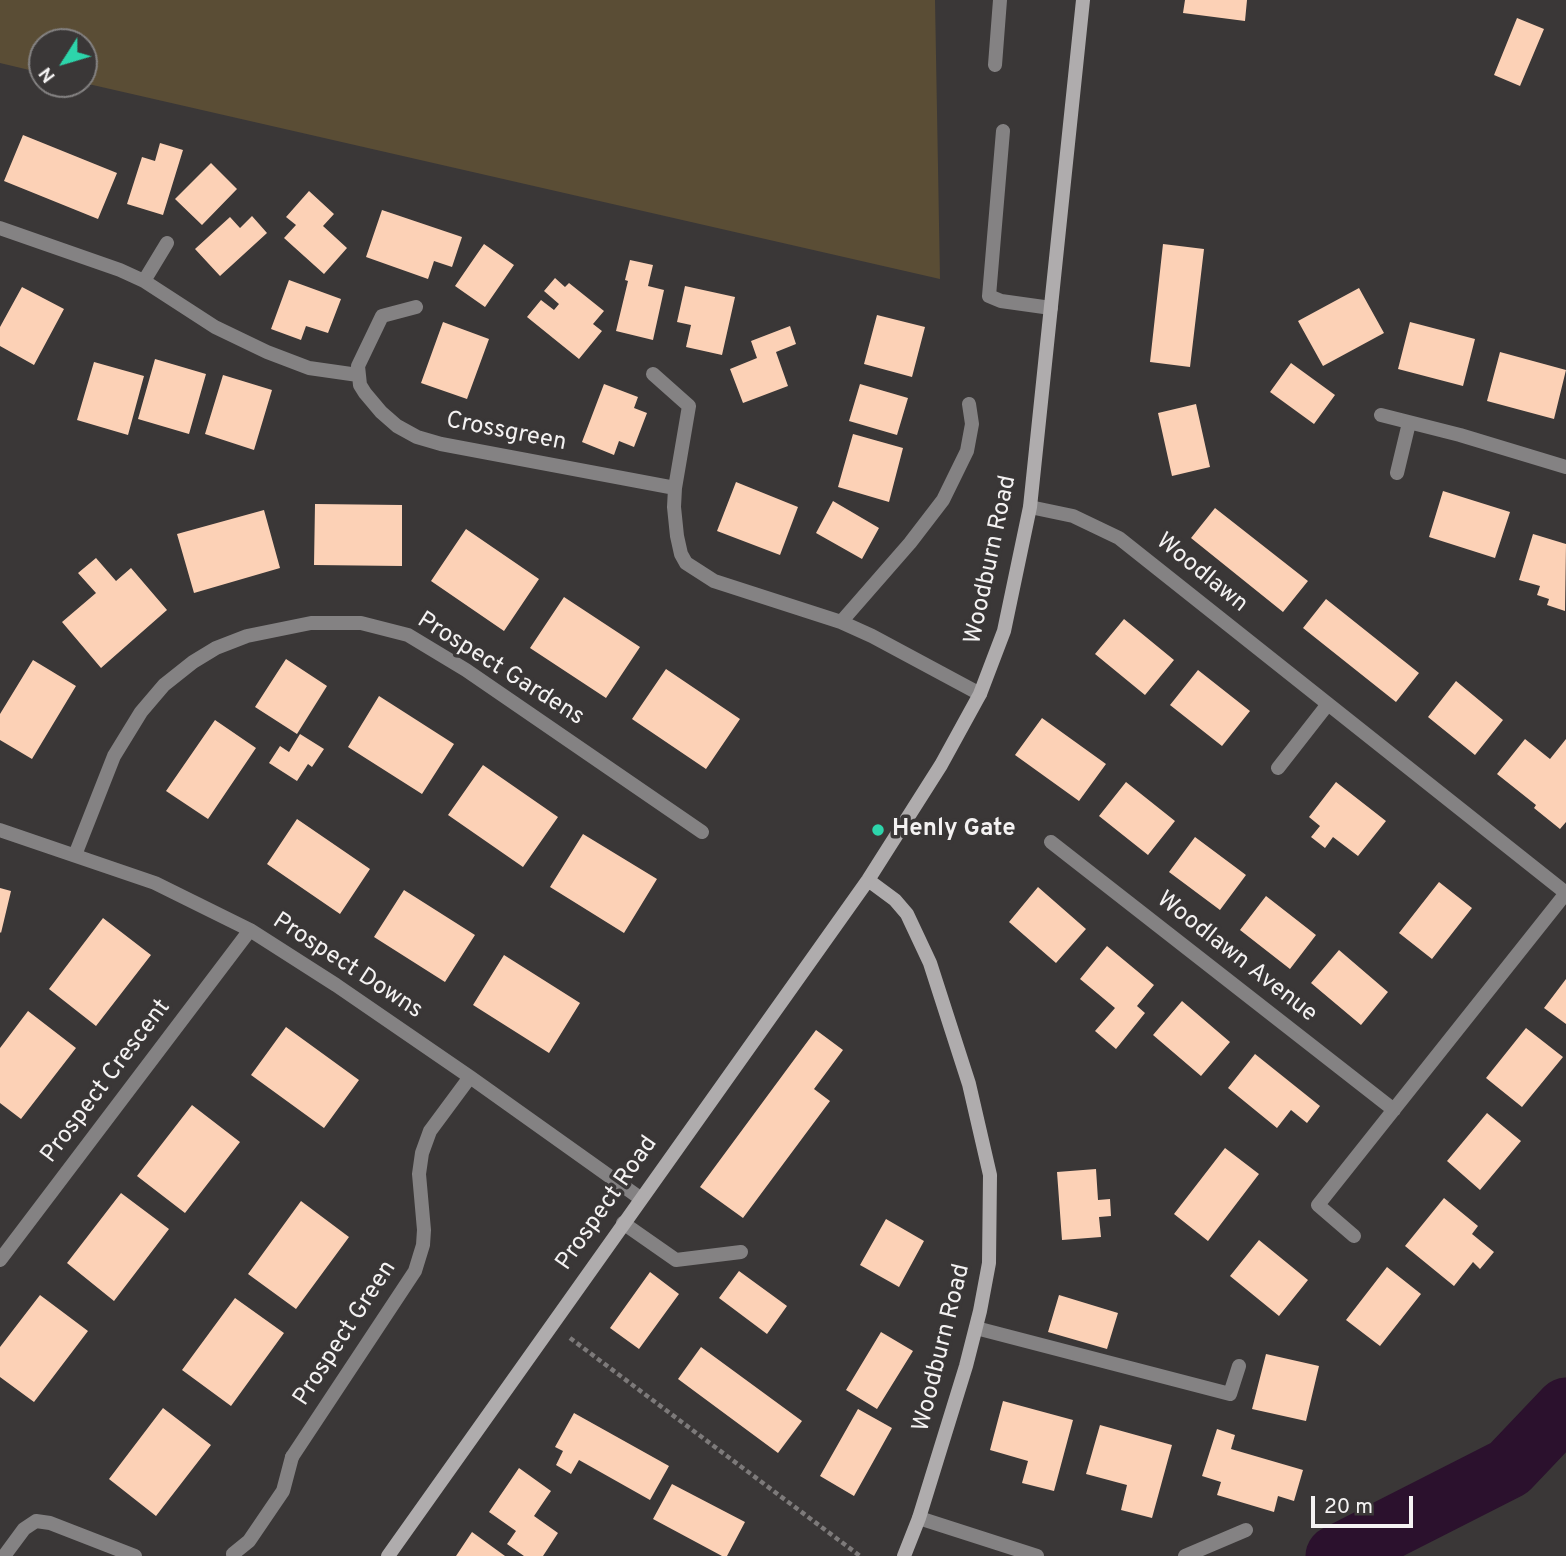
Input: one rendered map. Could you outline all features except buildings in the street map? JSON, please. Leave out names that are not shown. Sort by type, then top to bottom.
[{"type":"street","points":[[995,65],[1000,0]]},
{"type":"street","name":"Woodburn Road","points":[[904,1556],[919,1518],[976,1328],[989,1263],[990,1175],[969,1084],[942,997],[916,929],[901,906],[868,880],[941,765],[980,694],[1004,631],[1030,507],[1083,0]]},
{"type":"street","points":[[1003,131],[989,296],[1001,301],[1051,308]]},
{"type":"street","points":[[0,228],[120,270],[144,281],[215,327],[267,352],[309,368],[358,375],[361,356],[382,316],[416,307]]},
{"type":"street","points":[[144,281],[167,243]]},
{"type":"street","points":[[653,374],[689,406],[675,488],[675,526],[681,554],[686,563],[714,581],[841,622],[980,694]]},
{"type":"street","name":"Crossgreen","points":[[358,375],[365,393],[381,412],[397,426],[417,437],[441,444],[675,488]]},
{"type":"street","points":[[841,622],[910,543],[943,500],[967,451],[972,424],[969,404]]},
{"type":"street","points":[[1381,415],[1460,435],[1566,467]]},
{"type":"street","points":[[1396,473],[1409,423]]},
{"type":"street","name":"Woodlawn","points":[[1030,507],[1073,516],[1119,538],[1566,893]]},
{"type":"street","name":"Prospect Gardens","points":[[75,855],[114,755],[141,712],[164,685],[216,648],[247,636],[311,623],[361,623],[408,635],[466,670],[702,832]]},
{"type":"street","points":[[1278,768],[1328,704]]},
{"type":"street","name":"Prospect Downs","points":[[0,830],[155,883],[250,930],[470,1077],[640,1198]]},
{"type":"street","name":"Woodlawn Avenue","points":[[1051,842],[1394,1110]]},
{"type":"street","name":"Prospect Road","points":[[388,1556],[868,880]]},
{"type":"street","points":[[1354,1236],[1318,1205],[1566,893]]},
{"type":"street","name":"Prospect Crescent","points":[[0,1260],[250,930]]},
{"type":"street","name":"Prospect Green","points":[[233,1554],[249,1542],[283,1491],[292,1457],[415,1270],[423,1245],[424,1230],[419,1174],[422,1153],[430,1131],[470,1077]]},
{"type":"street","points":[[623,1223],[676,1260],[741,1252]]},
{"type":"street","points":[[976,1328],[1230,1394],[1239,1366]]},
{"type":"street","points":[[919,1518],[1037,1556]]},
{"type":"street","points":[[4,1556],[24,1529],[36,1521],[51,1523],[135,1556]]},
{"type":"street","points":[[1185,1556],[1246,1530]]},
{"type":"path","points":[[551,1324],[860,1556]]},
{"type":"shaded area","points":[[0,0],[935,0],[940,279],[98,86],[98,28],[28,28],[28,70],[0,63]]},
{"type":"waterway","points":[[1336,1556],[1509,1468],[1566,1408]]},
{"type":"place","name":"Henly Gate","points":[[878,830]]}]
